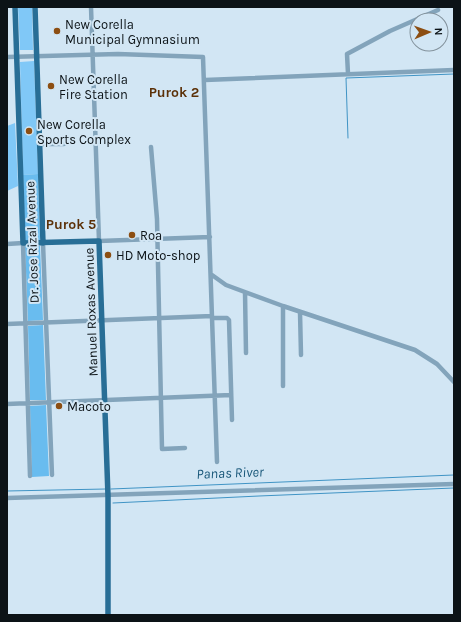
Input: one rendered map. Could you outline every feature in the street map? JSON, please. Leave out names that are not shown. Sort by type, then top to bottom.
[{"type":"main road","name":"Dr. Jose Rizal Avenue","points":[[15,7],[23,243]]},
{"type":"main road","name":"Dr. Jose Rizal Avenue","points":[[35,7],[43,243]]},
{"type":"main road","points":[[23,243],[99,241]]},
{"type":"main road","name":"Manuel Roxas Avenue","points":[[99,241],[108,484],[108,615]]},
{"type":"street","name":"Manuel Roxas Avenue","points":[[91,7],[99,241]]},
{"type":"street","points":[[348,74],[347,54],[390,31],[438,10]]},
{"type":"street","points":[[7,57],[92,55],[201,56],[204,61],[217,462]]},
{"type":"street","points":[[205,80],[454,70]]},
{"type":"street","points":[[40,144],[64,144]]},
{"type":"street","points":[[151,147],[157,238],[162,448],[185,448]]},
{"type":"street","points":[[99,241],[210,236]]},
{"type":"street","points":[[7,244],[23,243]]},
{"type":"street","name":"Dr. Jose Rizal Avenue","points":[[23,243],[24,324],[30,476]]},
{"type":"street","name":"Dr. Jose Rizal Avenue","points":[[43,243],[52,475]]},
{"type":"street","points":[[212,276],[226,285],[283,306],[415,350],[437,364],[454,382]]},
{"type":"street","points":[[245,292],[246,353]]},
{"type":"street","points":[[283,306],[283,386]]},
{"type":"street","points":[[300,312],[301,355]]},
{"type":"street","points":[[7,324],[159,318],[226,318],[229,320],[232,420]]},
{"type":"street","points":[[7,404],[231,395]]},
{"type":"street","points":[[7,498],[454,484]]},
{"type":"shaded area","points":[[18,7],[32,7],[33,50],[20,50]]},
{"type":"shaded area","name":"New Corella Sports Complex","points":[[34,61],[38,174],[23,175],[20,62]]},
{"type":"shaded area","points":[[15,123],[18,186],[7,191],[7,126]]},
{"type":"shaded area","points":[[38,174],[40,240],[25,241],[23,175]]},
{"type":"shaded area","points":[[25,246],[40,246],[43,320],[28,321]]},
{"type":"shaded area","points":[[43,325],[46,400],[30,400],[28,326]]},
{"type":"shaded area","points":[[46,405],[49,476],[32,477],[30,406]]},
{"type":"waterway","points":[[348,138],[346,78],[454,74]]},
{"type":"waterway","name":"Panas River","points":[[111,489],[454,475]]},
{"type":"waterway","points":[[113,503],[454,488]]},
{"type":"waterway","name":"Panas River","points":[[7,491],[106,489]]},
{"type":"place","name":"New Corella Municipal Gymnasium","points":[[57,31]]},
{"type":"place","name":"New Corella Fire Station","points":[[51,86]]},
{"type":"place","name":"New Corella Sports Complex","points":[[29,131]]},
{"type":"place","name":"Roa","points":[[132,235]]},
{"type":"place","name":"HD Moto-shop","points":[[108,255]]},
{"type":"place","name":"Macoto","points":[[59,406]]},
{"type":"district","name":"Purok 2","points":[[174,92]]},
{"type":"district","name":"Purok 5","points":[[71,224]]}]
